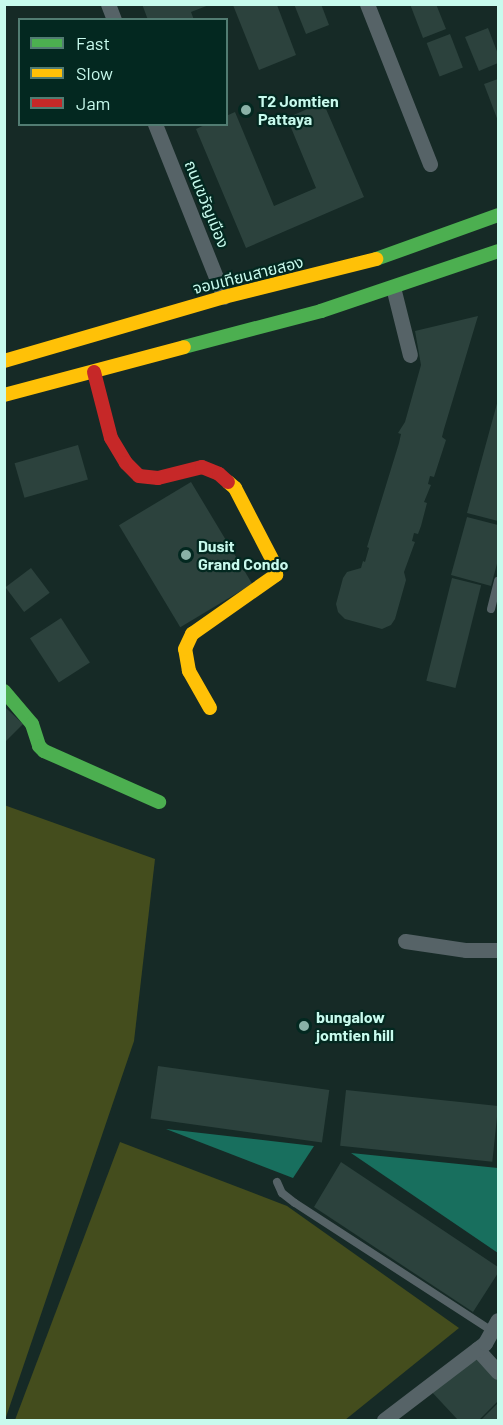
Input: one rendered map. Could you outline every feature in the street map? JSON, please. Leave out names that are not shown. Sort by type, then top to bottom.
[{"type":"main road","name":"จอมเทียนสายสอง","points":[[4,361],[224,297],[361,264],[498,215]]},
{"type":"main road","points":[[4,395],[321,311],[498,251]]},
{"type":"main road","points":[[94,372],[111,438],[126,463],[139,476],[158,478],[202,467],[219,474],[235,488],[274,563],[276,575],[269,582],[192,634],[185,649],[189,671],[210,708]]},
{"type":"main road","points":[[4,691],[32,724],[39,746],[44,751],[159,802]]},
{"type":"street","points":[[366,4],[430,164]]},
{"type":"street","name":"ถนนขวัญเมือง","points":[[156,126],[224,297]]},
{"type":"street","points":[[393,287],[410,355]]},
{"type":"street","points":[[405,941],[466,950],[498,950]]},
{"type":"street","points":[[384,1420],[477,1349],[495,1326]]},
{"type":"street","points":[[477,1349],[498,1372]]},
{"type":"lane","points":[[490,609],[498,581]]},
{"type":"lane","points":[[277,1182],[282,1193],[295,1203],[495,1326]]},
{"type":"shaded area","points":[[4,805],[155,859],[134,1041],[5,1420]]},
{"type":"shaded area","points":[[166,1129],[314,1146],[293,1178]]},
{"type":"shaded area","points":[[120,1142],[287,1206],[459,1328],[345,1420],[15,1420]]},
{"type":"shaded area","points":[[351,1153],[498,1168],[498,1253]]},
{"type":"building","points":[[142,4],[209,4],[191,12],[193,18],[147,18]]},
{"type":"building","points":[[294,4],[321,4],[329,25],[306,34]]},
{"type":"building","points":[[410,4],[436,4],[446,29],[423,38]]},
{"type":"building","points":[[233,5],[277,5],[296,55],[259,70]]},
{"type":"building","points":[[488,28],[498,54],[498,63],[479,71],[465,37]]},
{"type":"building","points":[[450,34],[463,68],[440,77],[427,43]]},
{"type":"building","points":[[498,79],[498,121],[484,84]]},
{"type":"building","points":[[323,102],[364,197],[246,248],[196,129],[203,126],[228,126],[228,115],[235,112],[274,206],[316,188],[287,118]]},
{"type":"building","points":[[478,316],[444,429],[442,437],[446,440],[434,477],[430,476],[428,484],[431,485],[424,502],[427,503],[421,526],[418,534],[414,533],[412,541],[415,542],[404,572],[406,580],[395,619],[391,625],[382,629],[345,619],[338,612],[336,604],[343,578],[347,572],[361,568],[363,561],[365,562],[369,548],[367,547],[399,443],[401,434],[398,433],[405,422],[421,365],[415,331]]},
{"type":"building","points":[[498,400],[498,521],[467,513]]},
{"type":"building","points":[[78,445],[88,480],[24,498],[15,463]]},
{"type":"building","name":"Dusit Grand Condo","points":[[191,482],[252,584],[180,627],[119,525]]},
{"type":"building","points":[[467,517],[498,525],[498,560],[491,586],[451,575]]},
{"type":"building","points":[[31,568],[50,593],[24,612],[5,587]]},
{"type":"building","points":[[452,578],[481,585],[455,688],[426,681]]},
{"type":"building","points":[[61,618],[90,662],[59,683],[30,638]]},
{"type":"building","points":[[6,708],[23,724],[4,743],[4,710]]},
{"type":"building","points":[[158,1066],[329,1090],[322,1143],[151,1118]]},
{"type":"building","points":[[346,1090],[498,1106],[492,1162],[340,1146]]},
{"type":"building","points":[[341,1162],[498,1267],[498,1273],[473,1312],[314,1207]]},
{"type":"building","points":[[477,1351],[498,1373],[498,1401],[479,1420],[458,1420],[429,1389]]},
{"type":"building","points":[[498,1403],[498,1420],[481,1420]]},
{"type":"traffic: fast","points":[[376,259],[498,215]]},
{"type":"traffic: fast","points":[[184,347],[321,311],[498,251]]},
{"type":"traffic: fast","points":[[4,691],[32,724],[39,746],[44,751],[159,802]]},
{"type":"traffic: slow","points":[[4,361],[224,297],[376,259]]},
{"type":"traffic: slow","points":[[4,395],[184,347]]},
{"type":"traffic: slow","points":[[210,708],[189,671],[185,649],[192,634],[276,575],[274,563],[235,488],[228,482]]},
{"type":"traffic: jam","points":[[94,372],[111,438],[126,463],[139,476],[158,478],[202,467],[219,474],[228,482]]},
{"type":"place","name":"T2 Jomtien Pattaya","points":[[246,110]]},
{"type":"place","name":"Dusit Grand Condo","points":[[186,555]]},
{"type":"place","name":"bungalow jomtien hill","points":[[304,1026]]}]
